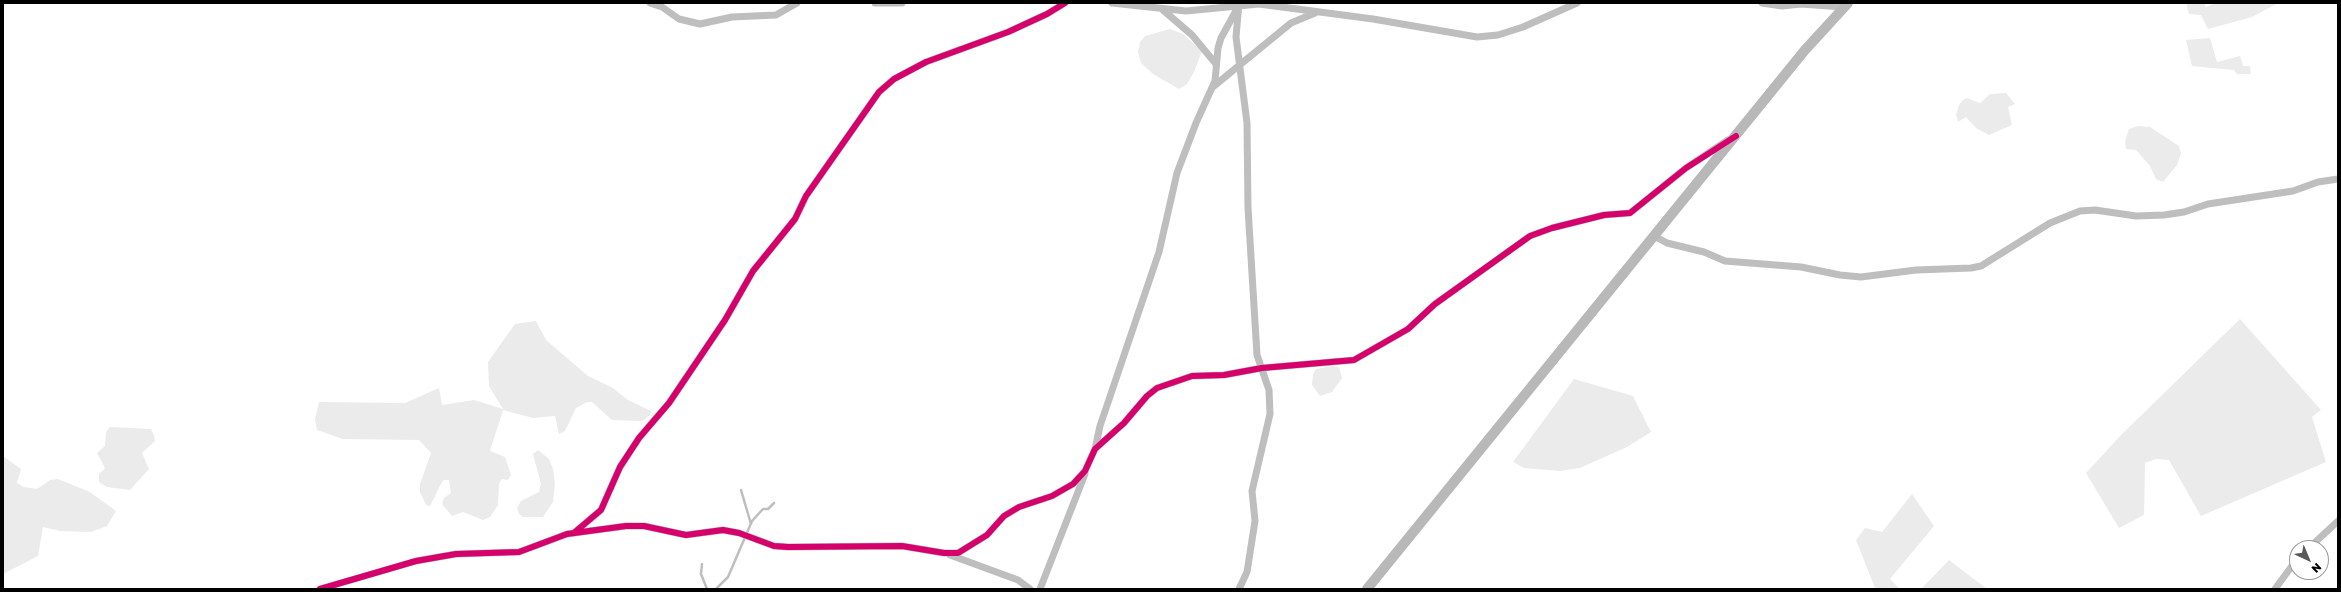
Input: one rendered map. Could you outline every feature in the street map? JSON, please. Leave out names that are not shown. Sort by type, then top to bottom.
[{"type":"street","points":[[650,3],[662,7],[679,19],[700,24],[710,24],[732,17],[776,15],[797,3]]},
{"type":"street","points":[[875,3],[902,3]]},
{"type":"street","points":[[573,533],[601,510],[620,467],[639,438],[669,403],[725,320],[753,271],[795,219],[806,196],[879,92],[894,79],[926,62],[1008,32],[1047,14],[1065,3]]},
{"type":"street","points":[[1112,3],[1186,12],[1239,4],[1259,4],[1373,19],[1477,37],[1498,35],[1523,27],[1577,3]]},
{"type":"street","points":[[1762,3],[1782,6],[1802,4],[1845,5]]},
{"type":"street","points":[[1239,4],[1236,37],[1246,122],[1248,208],[1257,355],[1269,390],[1270,414],[1252,490],[1254,521],[1247,572],[1239,589]]},
{"type":"street","points":[[1040,589],[1095,449],[1100,426],[1159,252],[1177,173],[1196,123],[1212,88],[1221,38],[1239,4]]},
{"type":"street","points":[[1367,589],[1805,50],[1845,5]]},
{"type":"street","points":[[1163,10],[1192,35],[1216,64]]},
{"type":"street","points":[[1212,88],[1240,63],[1291,23],[1317,12]]},
{"type":"street","points":[[1095,449],[1124,423],[1147,396],[1157,388],[1192,376],[1224,375],[1262,368],[1343,361],[1366,354],[1408,329],[1435,304],[1530,236],[1552,228],[1604,215],[1630,213],[1686,168],[1736,136]]},
{"type":"street","points":[[1654,236],[1667,243],[1704,252],[1725,261],[1801,267],[1840,275],[1861,277],[1916,270],[1971,268],[1981,266],[2050,223],[2080,211],[2095,210],[2136,216],[2164,215],[2184,212],[2208,204],[2292,191],[2318,182],[2338,180]]},
{"type":"street","points":[[944,553],[958,553],[971,546],[987,535],[1004,516],[1020,507],[1052,496],[1073,484],[1086,472]]},
{"type":"street","points":[[2317,540],[2338,521]]},
{"type":"street","points":[[320,589],[416,561],[456,554],[519,552],[573,533],[626,526],[644,526],[686,535],[723,530],[739,533],[774,546],[788,548],[902,546],[944,553],[989,567],[1018,580],[1030,589]]},
{"type":"street","points":[[2274,589],[2289,569]]},
{"type":"shaded area","points":[[2186,3],[2204,3],[2206,7],[2216,3],[2278,3],[2252,17],[2208,29],[2201,15],[2189,14]]},
{"type":"shaded area","points":[[1170,29],[1183,34],[1202,51],[1194,72],[1187,84],[1179,89],[1153,74],[1141,63],[1138,52],[1140,42],[1145,36]]},
{"type":"shaded area","points":[[2210,38],[2217,62],[2240,56],[2243,66],[2250,66],[2251,74],[2237,74],[2234,70],[2192,66],[2186,40]]},
{"type":"shaded area","points":[[2006,93],[2015,104],[2008,107],[2012,125],[1989,135],[1976,128],[1966,117],[1958,122],[1956,115],[1959,105],[1963,100],[1967,98],[1980,103],[1990,94]]},
{"type":"shaded area","points":[[2138,126],[2150,127],[2179,146],[2181,154],[2177,165],[2163,182],[2156,179],[2150,166],[2136,150],[2126,149],[2125,141],[2129,129]]},
{"type":"shaded area","points":[[2240,319],[2321,410],[2312,417],[2326,462],[2201,516],[2169,460],[2156,459],[2145,463],[2144,515],[2119,528],[2086,473],[2121,435]]},
{"type":"shaded area","points":[[536,321],[546,340],[588,376],[613,388],[628,400],[651,411],[650,415],[642,421],[612,420],[592,402],[587,402],[576,408],[565,431],[559,434],[555,416],[533,418],[503,410],[490,451],[505,457],[511,475],[508,480],[502,479],[499,484],[498,505],[490,517],[483,520],[463,512],[452,516],[442,504],[444,498],[451,493],[449,480],[443,480],[430,506],[426,505],[420,492],[420,484],[431,453],[419,440],[343,439],[317,430],[315,419],[319,402],[405,403],[439,388],[442,405],[474,400],[503,409],[489,386],[488,362],[515,324]]},
{"type":"shaded area","points":[[1332,366],[1339,367],[1342,378],[1332,392],[1320,396],[1312,385],[1313,374],[1316,369]]},
{"type":"shaded area","points":[[1574,379],[1633,396],[1651,432],[1627,447],[1580,468],[1560,471],[1524,468],[1513,462]]},
{"type":"shaded area","points":[[110,427],[151,429],[154,435],[155,441],[142,453],[149,469],[130,490],[107,487],[99,482],[99,474],[105,468],[97,453],[105,446],[106,432]]},
{"type":"shaded area","points":[[538,450],[549,459],[553,469],[555,484],[553,502],[543,517],[523,517],[519,514],[517,508],[521,501],[539,492],[541,484],[533,454]]},
{"type":"shaded area","points":[[3,456],[21,469],[17,483],[24,487],[37,489],[50,480],[58,479],[90,492],[116,511],[107,526],[91,532],[60,531],[43,527],[38,556],[3,574]]},
{"type":"shaded area","points":[[1912,494],[1934,526],[1890,579],[1900,589],[1873,589],[1875,588],[1856,540],[1865,528],[1882,532]]},
{"type":"shaded area","points":[[1949,560],[1987,589],[1921,589]]},
{"type":"waterway","points":[[741,490],[751,524]]},
{"type":"waterway","points":[[716,589],[728,577],[752,521],[763,509],[768,509],[774,503]]},
{"type":"waterway","points":[[702,564],[701,574],[707,589]]},
{"type":"cycle path","points":[[575,532],[601,510],[620,467],[639,438],[669,403],[725,320],[753,271],[795,219],[806,196],[879,92],[894,79],[926,62],[1008,32],[1047,14],[1065,3]]},
{"type":"cycle path","points":[[320,589],[416,561],[456,554],[519,552],[567,534],[626,526],[644,526],[686,535],[723,530],[739,533],[774,546],[902,546],[944,553],[958,553],[987,535],[1004,516],[1019,507],[1052,496],[1073,484],[1085,471],[1095,449],[1124,423],[1147,396],[1157,388],[1192,376],[1224,375],[1262,368],[1354,360],[1408,329],[1435,304],[1530,236],[1552,228],[1604,215],[1630,213],[1686,168],[1736,136]]}]
